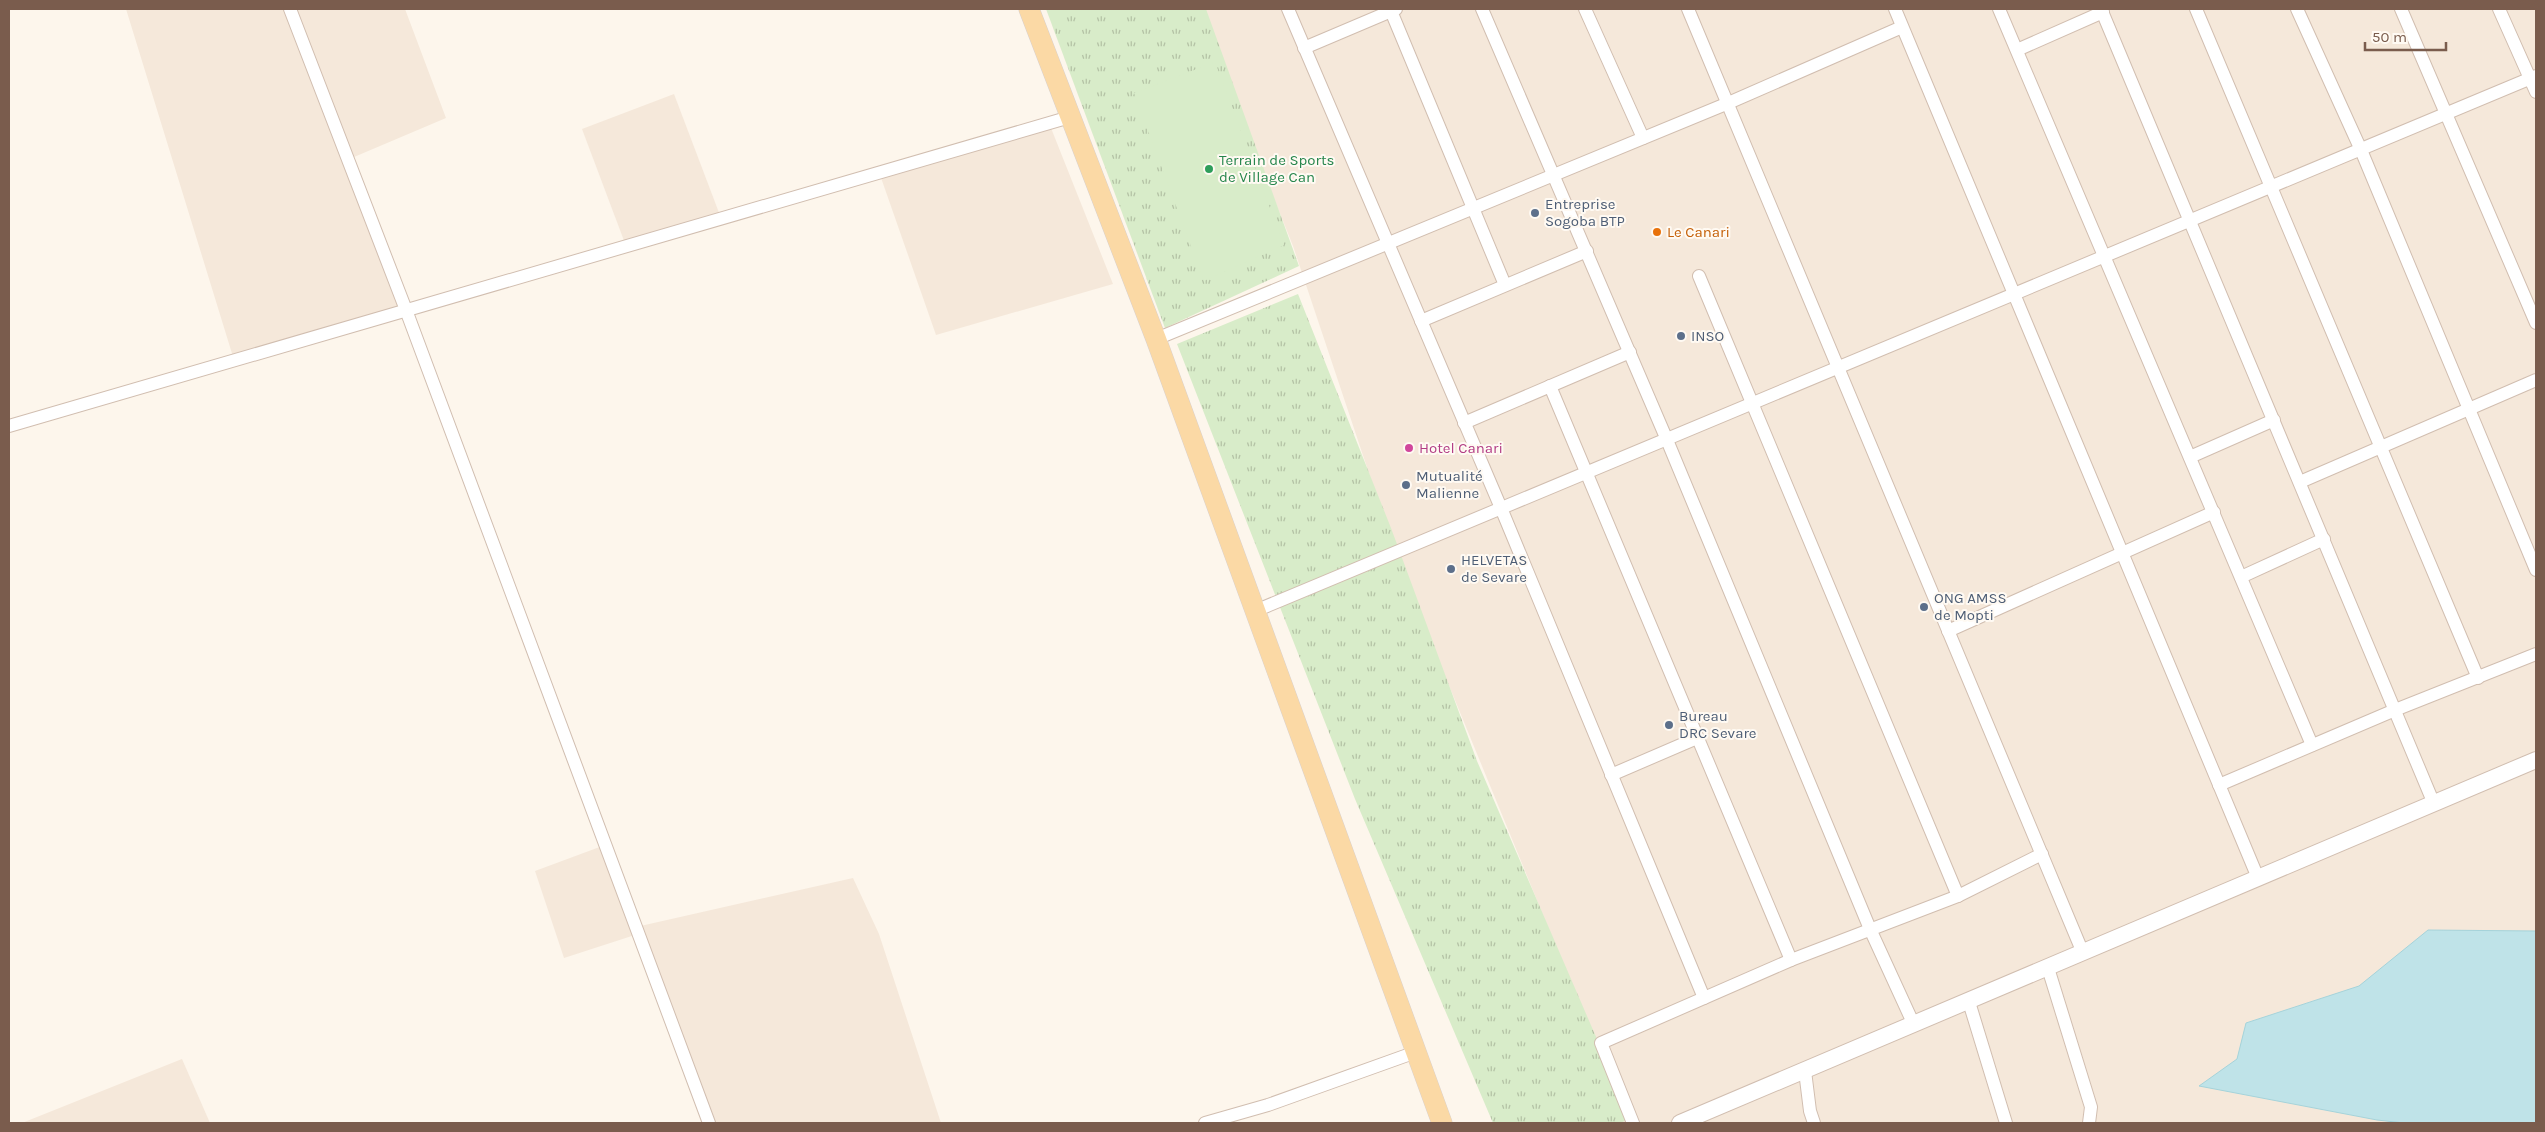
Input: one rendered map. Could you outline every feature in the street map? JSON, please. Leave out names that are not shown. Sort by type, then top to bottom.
[{"type":"main road","points":[[1029,9],[1156,339],[1442,1123]]},
{"type":"street","points":[[290,9],[406,310],[709,1123]]},
{"type":"street","points":[[1288,9],[1501,508],[1704,998]]},
{"type":"street","points":[[1482,9],[1630,352],[1870,929],[1914,1025]]},
{"type":"street","points":[[1585,9],[1643,138]]},
{"type":"street","points":[[1688,9],[1726,104],[2083,952]]},
{"type":"street","points":[[1895,9],[2258,878]]},
{"type":"street","points":[[1999,9],[2312,745]]},
{"type":"street","points":[[2196,9],[2478,678]]},
{"type":"street","points":[[2298,9],[2470,409],[2536,570]]},
{"type":"street","points":[[2401,9],[2448,113],[2536,320]]},
{"type":"street","points":[[2499,9],[2533,77],[2536,92]]},
{"type":"street","points":[[1304,48],[1394,10],[1505,285]]},
{"type":"street","points":[[2017,50],[2102,10],[2434,804]]},
{"type":"street","points":[[1156,339],[1472,207],[1726,104],[1902,28]]},
{"type":"street","points":[[1255,610],[1752,405],[2533,77]]},
{"type":"street","points":[[9,426],[1070,116]]},
{"type":"street","points":[[1421,321],[1587,251]]},
{"type":"street","points":[[1699,276],[1958,896]]},
{"type":"street","points":[[1464,423],[1630,352]]},
{"type":"street","points":[[2300,482],[2536,380]]},
{"type":"street","points":[[1550,386],[1791,960]]},
{"type":"street","points":[[2190,457],[2274,420]]},
{"type":"street","points":[[1948,631],[2214,512]]},
{"type":"street","points":[[2241,576],[2324,540]]},
{"type":"street","points":[[2219,785],[2395,710],[2536,654]]},
{"type":"street","points":[[1611,775],[1697,738]]},
{"type":"street","points":[[1680,1123],[2536,760]]},
{"type":"street","points":[[1633,1123],[1601,1042],[1791,960],[1958,896],[2042,854]]},
{"type":"street","points":[[2048,968],[2091,1107],[2088,1123]]},
{"type":"street","points":[[1969,1002],[2006,1123]]},
{"type":"street","points":[[1204,1123],[1268,1105],[1416,1052]]},
{"type":"street","points":[[1805,1071],[1810,1111],[1814,1123]]},
{"type":"shaded area","points":[[126,9],[405,9],[446,118],[347,160],[406,310],[234,360]]},
{"type":"shaded area","points":[[1198,9],[2536,9],[2536,1123],[1621,1123],[1598,1049],[1400,566],[1293,246]]},
{"type":"shaded area","points":[[674,94],[721,218],[626,246],[582,129]]},
{"type":"shaded area","points":[[1049,123],[1113,284],[936,335],[879,172]]},
{"type":"shaded area","points":[[605,845],[636,927],[853,878],[879,934],[941,1123],[709,1123],[638,934],[564,958],[535,871]]},
{"type":"shaded area","points":[[182,1059],[210,1123],[22,1123]]},
{"type":"green space","points":[[1046,9],[1206,9],[1299,266],[1165,328]]},
{"type":"green space","name":"Terrain de Sports de Village Can","points":[[1215,62],[1284,245],[1204,281],[1134,93]]},
{"type":"green space","points":[[1298,294],[1391,528],[1477,761],[1631,1118],[1620,1123],[1493,1123],[1355,799],[1177,344]]},
{"type":"water","points":[[2428,930],[2536,931],[2536,1123],[2404,1123],[2377,1120],[2199,1086],[2237,1059],[2246,1023],[2359,986]]},
{"type":"place","name":"Terrain de Sports de Village Can","points":[[1209,169]]},
{"type":"place","name":"Entreprise Sogoba BTP","points":[[1535,213]]},
{"type":"place","name":"Le Canari","points":[[1657,232]]},
{"type":"place","name":"INSO","points":[[1681,336]]},
{"type":"place","name":"Hotel Canari","points":[[1409,448]]},
{"type":"place","name":"Mutualité Malienne","points":[[1406,485]]},
{"type":"place","name":"HELVETAS de Sevare","points":[[1451,569]]},
{"type":"place","name":"ONG AMSS de Mopti","points":[[1924,607]]},
{"type":"place","name":"Bureau DRC Sevare","points":[[1669,725]]}]
